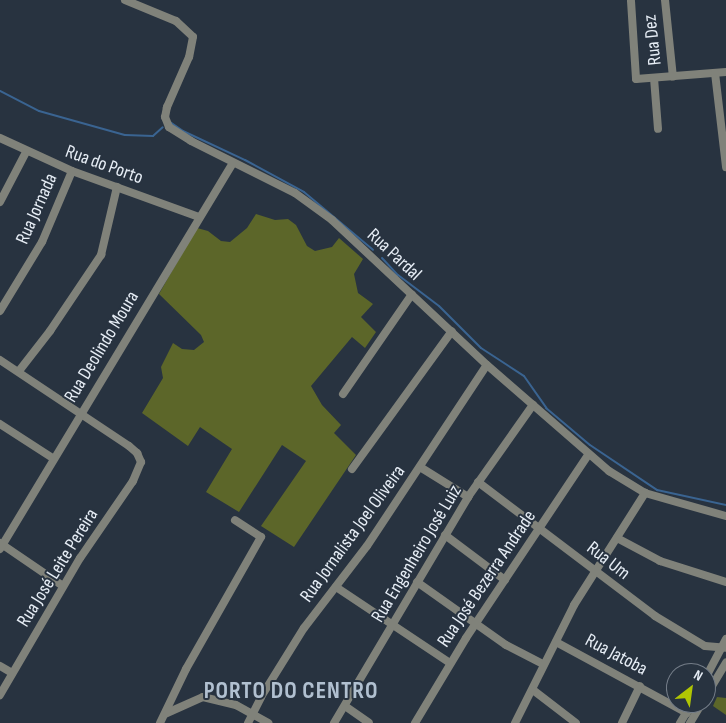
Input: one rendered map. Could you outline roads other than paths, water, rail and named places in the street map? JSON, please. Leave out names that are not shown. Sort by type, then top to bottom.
[{"type":"street","name":"Rua Pardal","points":[[125,0],[176,21],[189,30],[193,37],[189,57],[165,117],[169,127],[177,134],[312,204],[588,456],[645,493],[726,516]]},
{"type":"street","name":"Rua Dez","points":[[665,0],[673,77]]},
{"type":"street","points":[[631,1],[636,79],[726,72]]},
{"type":"street","points":[[715,73],[726,167]]},
{"type":"street","points":[[654,78],[658,129]]},
{"type":"street","name":"Rua do Porto","points":[[0,138],[26,152],[72,171],[188,216],[199,217]]},
{"type":"street","points":[[0,202],[26,152]]},
{"type":"street","name":"Rua Deolindo Moura","points":[[1,546],[233,163]]},
{"type":"street","name":"Rua Jornada","points":[[0,311],[42,242],[72,171]]},
{"type":"street","points":[[19,371],[50,331],[101,255],[117,187]]},
{"type":"street","points":[[342,394],[412,294]]},
{"type":"street","points":[[352,469],[452,331]]},
{"type":"street","points":[[0,362],[19,371],[81,414]]},
{"type":"street","name":"Rua Jornalista Joel Oliveira","points":[[248,723],[261,696],[304,628],[336,587],[420,467],[487,365]]},
{"type":"street","name":"Rua Engenheiro José Luiz","points":[[334,723],[468,497],[532,405]]},
{"type":"street","name":"Rua José Leite Pereira","points":[[0,695],[98,528],[134,481],[140,459],[129,446],[81,414]]},
{"type":"street","points":[[0,424],[54,459]]},
{"type":"street","name":"Rua José Bezerra Andrade","points":[[416,723],[476,623],[588,456]]},
{"type":"street","points":[[420,467],[468,497]]},
{"type":"street","name":"Rua Um","points":[[478,482],[663,621],[706,646],[724,647]]},
{"type":"street","points":[[515,723],[526,705],[543,664],[594,570],[617,538],[645,493]]},
{"type":"street","points":[[160,723],[167,713],[186,670],[262,536],[235,520]]},
{"type":"street","points":[[445,535],[505,580]]},
{"type":"street","points":[[617,538],[660,561],[726,582]]},
{"type":"street","points":[[1,546],[63,586]]},
{"type":"street","points":[[417,582],[506,645],[543,664]]},
{"type":"street","points":[[336,587],[450,664]]},
{"type":"street","points":[[714,663],[724,647],[726,639]]},
{"type":"street","name":"Rua Jatoba","points":[[556,642],[666,700]]},
{"type":"street","points":[[716,680],[726,663]]},
{"type":"street","points":[[0,666],[12,673]]},
{"type":"street","points":[[622,723],[640,686]]},
{"type":"street","points":[[533,690],[576,723]]},
{"type":"street","points":[[167,713],[203,698],[219,699],[268,723]]},
{"type":"street","points":[[345,706],[369,723]]},
{"type":"waterway","points":[[0,91],[39,111],[125,135],[153,136],[163,127]]},
{"type":"waterway","points":[[170,122],[183,131],[245,160],[304,192],[373,250]]},
{"type":"waterway","points":[[382,258],[398,275],[439,306],[481,348],[524,376],[546,408],[590,445],[657,490],[726,505]]},
{"type":"district","name":"PORTO DO CENTRO","points":[[291,691]]}]
